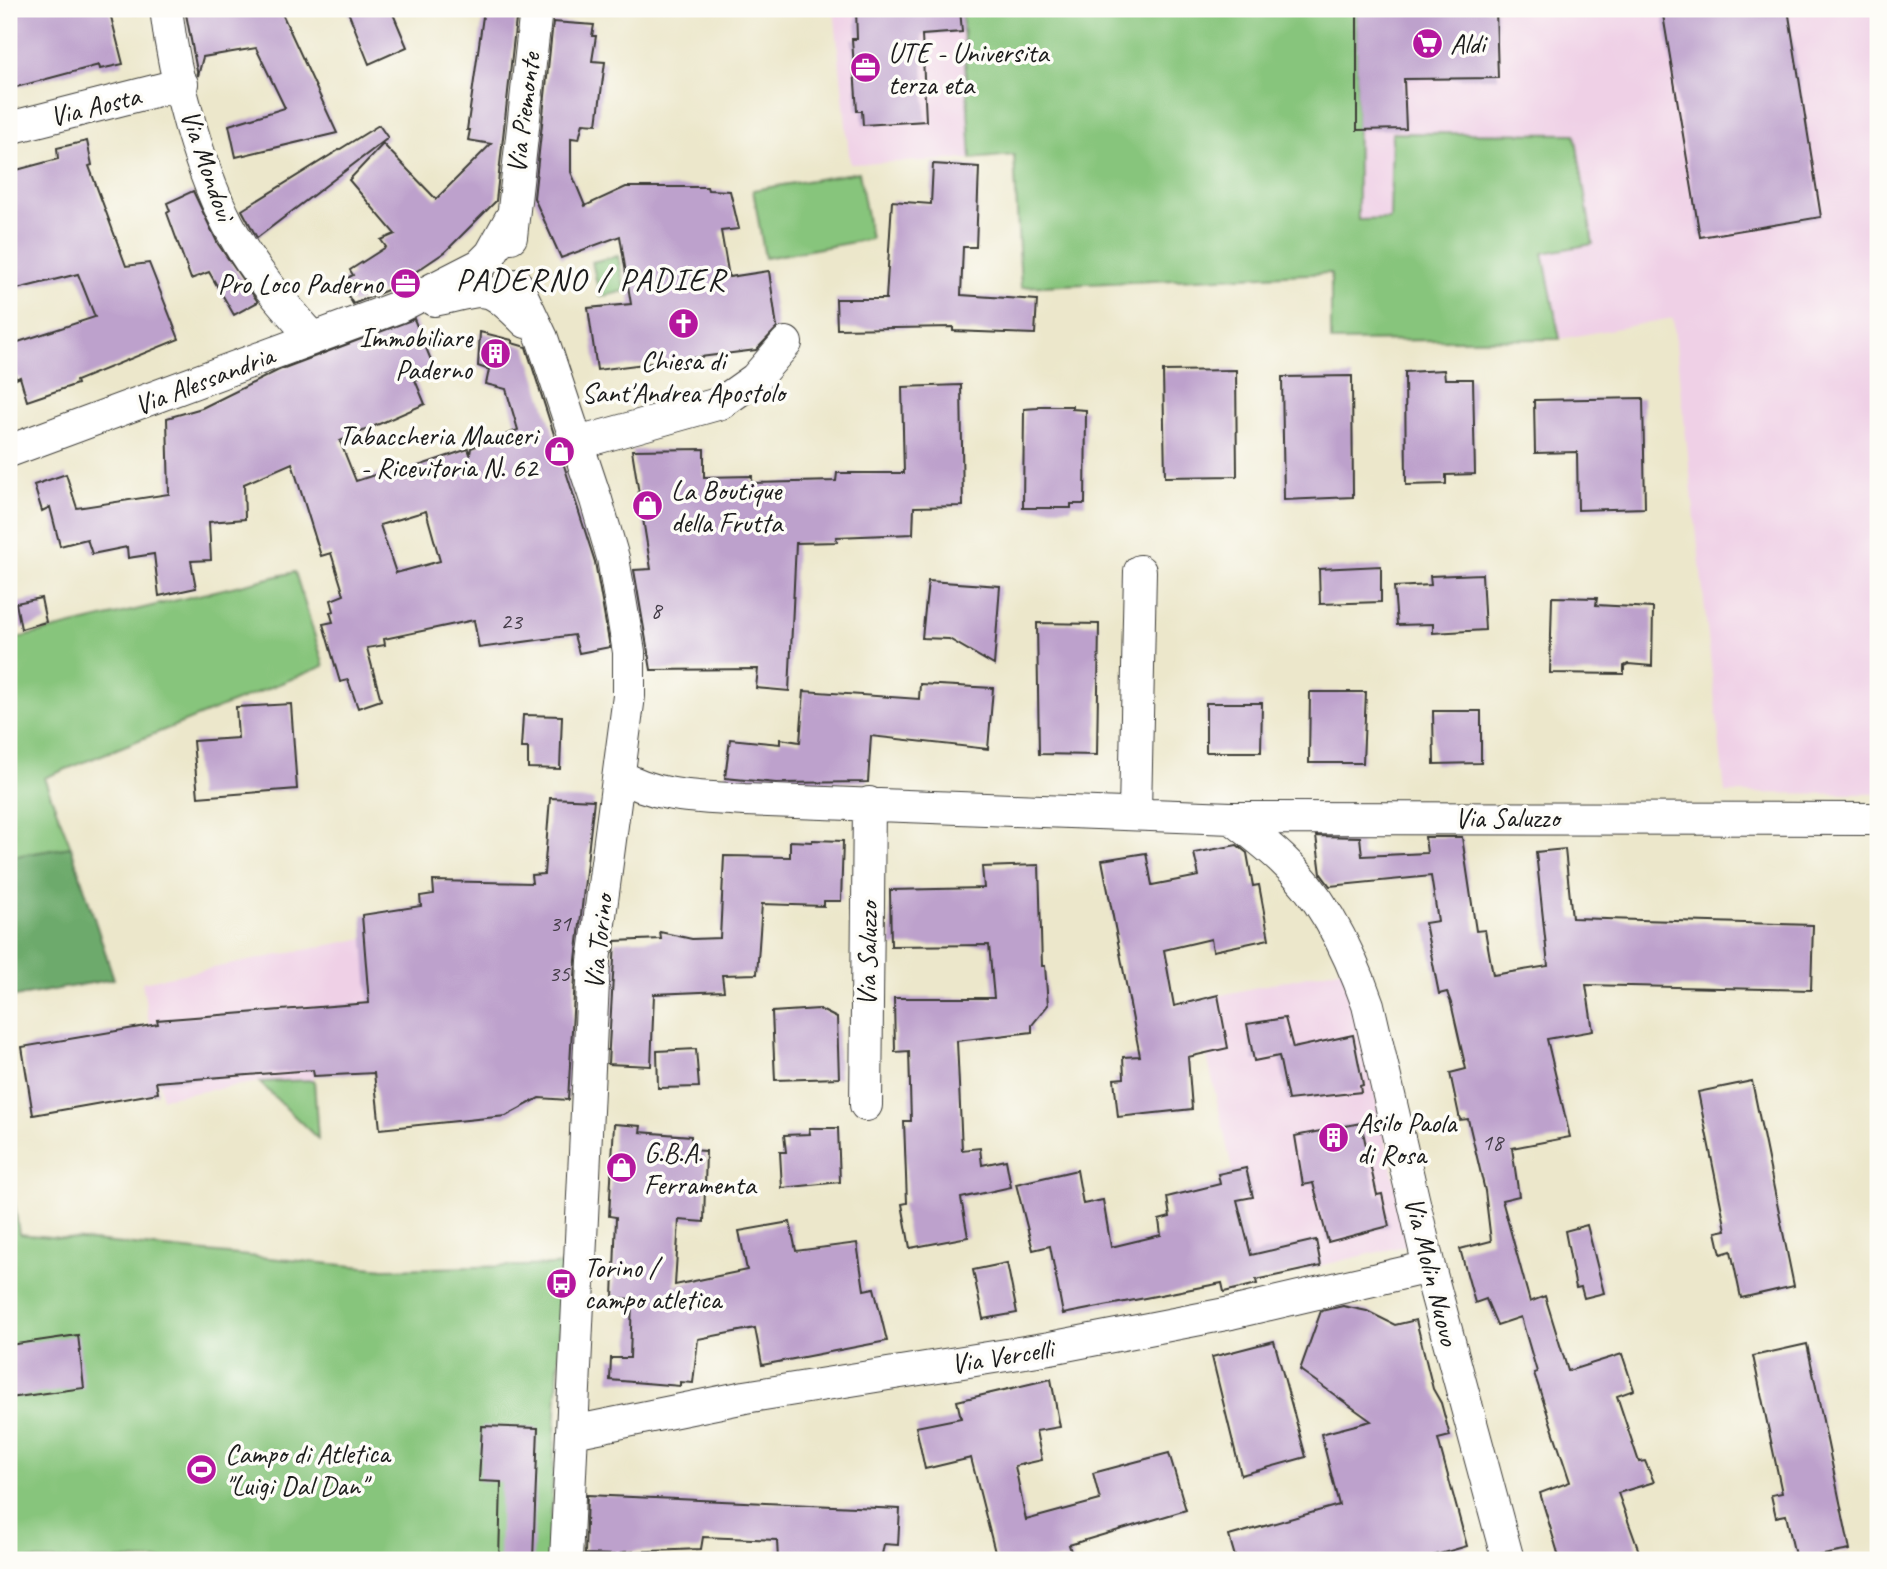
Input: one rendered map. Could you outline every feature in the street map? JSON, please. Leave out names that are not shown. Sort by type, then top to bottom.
[{"type":"street","name":"Via Mondovì","points":[[166,9],[182,84],[212,192],[234,236],[270,289],[313,338]]},
{"type":"street","name":"Via Piemonte","points":[[497,274],[511,218],[536,9]]},
{"type":"street","name":"Via Aosta","points":[[9,128],[182,84]]},
{"type":"street","name":"Via Alessandria","points":[[9,451],[398,307],[497,274]]},
{"type":"street","name":"Via Torino","points":[[497,274],[542,338],[613,558],[629,652],[629,696],[594,961],[566,1560]]},
{"type":"street","points":[[578,443],[721,403],[755,379],[786,343]]},
{"type":"street","points":[[1135,813],[1140,571]]},
{"type":"street","name":"Via Saluzzo","points":[[619,775],[638,787],[680,795],[1232,818],[1878,819]]},
{"type":"street","name":"Via Saluzzo","points":[[866,1105],[869,803]]},
{"type":"street","name":"Via Molin Nuovo","points":[[1232,818],[1284,860],[1313,895],[1341,938],[1358,975],[1368,1005],[1429,1267],[1508,1560]]},
{"type":"street","name":"Via Vercelli","points":[[573,1432],[745,1397],[1062,1346],[1231,1313],[1429,1267]]},
{"type":"shaded area","points":[[834,9],[962,9],[971,159],[850,164]]},
{"type":"shaded area","points":[[1330,9],[1878,9],[1878,794],[1725,793],[1673,318],[1560,339],[1331,341]]},
{"type":"shaded area","points":[[467,924],[313,1070],[314,1080],[259,1082],[162,1098],[142,982],[365,938]]},
{"type":"shaded area","points":[[1343,968],[1359,1021],[1409,1245],[1314,1267],[1251,1255],[1195,1001]]},
{"type":"green space","points":[[962,9],[1357,9],[1358,220],[1390,219],[1392,133],[1575,134],[1593,244],[1543,253],[1560,339],[1331,341],[1331,273],[1021,287],[1014,155],[971,159]]},
{"type":"green space","points":[[859,172],[871,239],[765,258],[753,190]]},
{"type":"green space","points":[[618,256],[625,291],[600,297],[592,262]]},
{"type":"green space","points":[[295,572],[324,666],[44,778],[71,847],[9,857],[9,640]]},
{"type":"green space","points":[[71,847],[114,979],[9,998],[9,857]]},
{"type":"green space","points":[[314,1080],[318,1139],[259,1082]]},
{"type":"green space","name":"Campo di Atletica \"Luigi Dal Dan\"","points":[[9,1165],[19,1234],[385,1269],[563,1265],[549,1560],[9,1560]]},
{"type":"building","points":[[9,9],[109,9],[123,64],[100,69],[99,65],[9,89]]},
{"type":"building","points":[[185,9],[280,9],[337,133],[236,157],[229,125],[285,108],[256,48],[203,57],[198,76]]},
{"type":"building","points":[[347,9],[391,9],[407,47],[369,64]]},
{"type":"building","points":[[484,9],[514,9],[513,19],[516,19],[496,201],[445,252],[399,283],[400,285],[353,304],[340,282],[353,275],[350,270],[386,247],[381,240],[395,234],[349,180],[383,144],[436,199],[491,144],[468,140],[470,130],[467,130]]},
{"type":"building","points":[[856,9],[960,9],[962,32],[922,35],[926,121],[863,125],[862,111],[857,111],[852,39],[857,39]]},
{"type":"building","name":"Aldi","points":[[1357,9],[1496,9],[1498,78],[1404,79],[1406,129],[1357,130]]},
{"type":"building","points":[[1662,9],[1788,9],[1821,217],[1700,237]]},
{"type":"building","points":[[553,22],[594,25],[592,36],[596,36],[592,61],[605,62],[597,124],[583,123],[579,139],[571,138],[571,172],[585,206],[626,187],[707,187],[708,190],[730,191],[739,229],[721,231],[729,277],[769,271],[777,328],[756,350],[597,370],[588,308],[631,304],[620,236],[561,258],[534,198]]},
{"type":"building","points":[[379,125],[388,138],[257,238],[242,210]]},
{"type":"building","points":[[87,141],[92,165],[89,166],[126,266],[149,263],[179,339],[76,381],[77,384],[27,401],[20,377],[16,379],[9,359],[9,345],[95,317],[78,274],[9,291],[9,172],[58,159],[57,148]]},
{"type":"building","points":[[933,164],[979,167],[976,247],[963,247],[961,295],[1037,300],[1035,334],[953,331],[953,327],[837,329],[836,299],[886,299],[892,201],[931,204]]},
{"type":"building","points":[[193,191],[218,244],[258,302],[234,315],[209,272],[191,279],[167,213],[170,211],[167,203]]},
{"type":"building","points":[[414,319],[436,372],[415,380],[425,404],[340,441],[356,481],[399,467],[401,472],[468,449],[470,454],[471,448],[518,430],[506,389],[486,384],[489,370],[478,366],[480,332],[512,340],[512,343],[526,347],[595,562],[610,647],[579,653],[574,635],[479,648],[474,620],[384,639],[385,645],[367,648],[381,700],[358,708],[348,680],[340,682],[323,624],[333,622],[331,600],[344,595],[331,553],[321,556],[292,463],[244,484],[245,519],[209,522],[211,560],[191,561],[196,588],[159,596],[154,554],[128,558],[127,547],[92,554],[87,539],[60,546],[50,507],[42,511],[34,485],[66,474],[77,508],[169,494],[167,418],[202,408],[279,370]],"holes":[[[426,511],[440,561],[396,573],[380,525]]]},
{"type":"building","points":[[1236,370],[1237,476],[1165,477],[1163,371]]},
{"type":"building","points":[[1444,370],[1445,379],[1473,379],[1475,474],[1446,475],[1446,484],[1406,485],[1405,372]]},
{"type":"building","points":[[1352,376],[1353,497],[1284,500],[1282,377]]},
{"type":"building","points":[[961,385],[963,506],[914,507],[913,534],[836,537],[837,542],[796,543],[789,691],[756,688],[758,669],[651,670],[634,570],[651,569],[632,450],[704,449],[704,477],[752,476],[752,483],[836,481],[837,473],[904,473],[902,387]]},
{"type":"building","points":[[1643,398],[1645,508],[1578,510],[1577,452],[1535,453],[1534,400]]},
{"type":"building","points":[[1072,406],[1072,409],[1086,410],[1085,504],[1071,504],[1071,508],[1023,508],[1024,409]]},
{"type":"building","points":[[1381,566],[1381,602],[1320,604],[1319,569]]},
{"type":"building","points":[[1482,574],[1485,630],[1433,633],[1433,624],[1397,625],[1394,587],[1431,585],[1430,576]]},
{"type":"building","points":[[928,581],[1000,586],[994,665],[949,639],[922,638]]},
{"type":"building","points":[[1552,597],[1597,598],[1596,605],[1653,608],[1652,666],[1628,664],[1624,666],[1624,674],[1550,673]]},
{"type":"building","points":[[41,598],[46,622],[21,629],[16,603]]},
{"type":"building","points":[[1037,623],[1099,624],[1097,755],[1039,754]]},
{"type":"building","points":[[920,684],[993,688],[988,749],[871,736],[868,782],[776,783],[725,778],[730,739],[780,744],[780,739],[800,742],[804,691],[919,699]]},
{"type":"building","points":[[1310,692],[1366,692],[1363,763],[1309,763]]},
{"type":"building","points":[[1206,703],[1262,703],[1261,752],[1206,752]]},
{"type":"building","points":[[291,704],[297,789],[198,797],[193,741],[238,738],[236,707]]},
{"type":"building","points":[[1433,711],[1481,711],[1481,763],[1434,764]]},
{"type":"building","points":[[523,715],[562,716],[560,769],[528,768],[528,748],[521,748]]},
{"type":"building","points":[[550,798],[594,800],[576,960],[568,1100],[539,1098],[506,1116],[380,1129],[374,1073],[314,1076],[313,1070],[156,1082],[158,1093],[33,1115],[22,1047],[158,1024],[157,1020],[369,1003],[362,915],[421,906],[420,896],[434,894],[433,881],[532,883],[531,875],[544,874]]},
{"type":"building","points":[[1316,836],[1360,837],[1362,856],[1427,853],[1425,837],[1462,837],[1476,931],[1485,930],[1493,975],[1548,966],[1536,852],[1565,849],[1572,918],[1813,925],[1811,990],[1586,985],[1593,1031],[1547,1039],[1570,1137],[1512,1148],[1519,1196],[1502,1200],[1530,1302],[1545,1296],[1568,1371],[1622,1354],[1634,1390],[1617,1396],[1639,1462],[1645,1461],[1654,1482],[1618,1493],[1642,1560],[1560,1560],[1540,1493],[1570,1482],[1534,1373],[1537,1372],[1521,1317],[1497,1325],[1486,1299],[1475,1303],[1460,1249],[1491,1241],[1485,1191],[1468,1119],[1460,1120],[1450,1073],[1466,1069],[1451,1003],[1447,992],[1439,994],[1425,923],[1438,921],[1431,876],[1330,886],[1321,874]]},
{"type":"building","points":[[790,841],[843,841],[841,901],[824,901],[824,906],[762,904],[757,974],[722,975],[724,991],[654,994],[651,1066],[608,1064],[615,941],[661,939],[660,932],[692,939],[720,938],[724,856],[790,857]]},
{"type":"building","points":[[1237,845],[1247,853],[1253,886],[1259,885],[1269,939],[1213,951],[1211,939],[1164,950],[1174,1006],[1218,995],[1228,1048],[1188,1057],[1192,1109],[1118,1117],[1114,1079],[1124,1078],[1123,1057],[1140,1056],[1102,860],[1146,853],[1152,885],[1199,876],[1194,853]]},
{"type":"building","points":[[1039,865],[1042,966],[1045,966],[1048,1005],[1032,1025],[1032,1032],[957,1041],[962,1150],[980,1148],[982,1165],[1006,1160],[1011,1187],[961,1198],[968,1237],[910,1248],[902,1204],[907,1203],[904,1121],[911,1121],[909,1051],[895,1052],[894,998],[994,998],[989,945],[891,946],[890,890],[984,888],[982,867]]},
{"type":"building","points":[[819,1009],[837,1018],[839,1078],[775,1080],[772,1012]]},
{"type":"building","points":[[1285,1018],[1293,1048],[1353,1035],[1363,1085],[1360,1086],[1361,1092],[1288,1100],[1279,1056],[1254,1061],[1247,1024]]},
{"type":"building","points":[[696,1049],[699,1087],[658,1088],[657,1051]]},
{"type":"building","points":[[1752,1081],[1794,1286],[1741,1298],[1731,1251],[1721,1254],[1716,1232],[1726,1230],[1698,1092]]},
{"type":"building","points":[[1361,1123],[1377,1195],[1382,1194],[1389,1226],[1328,1242],[1313,1183],[1303,1185],[1295,1136]]},
{"type":"building","points":[[614,1124],[641,1126],[640,1132],[691,1136],[691,1150],[706,1151],[704,1222],[679,1220],[675,1285],[747,1270],[739,1231],[790,1222],[796,1251],[857,1243],[864,1290],[874,1288],[887,1341],[762,1365],[755,1328],[698,1339],[693,1383],[680,1382],[680,1386],[610,1380],[611,1358],[630,1358],[632,1299],[613,1298],[616,1217],[609,1216]]},
{"type":"building","points":[[809,1128],[838,1128],[840,1182],[782,1188],[780,1152],[786,1152],[784,1135],[810,1134]]},
{"type":"building","points":[[1246,1168],[1253,1197],[1237,1200],[1251,1255],[1316,1240],[1321,1266],[1256,1280],[1257,1284],[1224,1292],[1222,1283],[1063,1314],[1050,1246],[1033,1250],[1016,1184],[1077,1170],[1083,1204],[1103,1200],[1111,1247],[1161,1235],[1159,1220],[1170,1217],[1167,1197],[1220,1184],[1218,1174]]},
{"type":"building","points":[[1587,1225],[1604,1293],[1584,1298],[1581,1287],[1576,1288],[1565,1231]]},
{"type":"building","points":[[1007,1263],[1017,1313],[983,1319],[973,1270]]},
{"type":"building","points":[[1343,1306],[1367,1311],[1395,1325],[1416,1320],[1433,1389],[1441,1403],[1450,1436],[1438,1439],[1467,1546],[1419,1560],[1236,1560],[1229,1536],[1339,1505],[1321,1434],[1371,1421],[1300,1370],[1321,1311]]},
{"type":"building","points":[[78,1335],[84,1388],[9,1398],[9,1345]]},
{"type":"building","points":[[1274,1341],[1306,1457],[1241,1475],[1212,1357]]},
{"type":"building","points":[[1807,1344],[1850,1550],[1796,1560],[1786,1515],[1776,1517],[1771,1495],[1782,1493],[1753,1356]]},
{"type":"building","points":[[1051,1379],[1060,1427],[1036,1431],[1042,1460],[1015,1466],[1026,1520],[1100,1500],[1093,1473],[1169,1453],[1186,1510],[1069,1545],[1074,1560],[997,1560],[971,1458],[925,1469],[916,1427],[961,1418],[957,1401]]},
{"type":"building","points":[[482,1426],[538,1428],[533,1560],[499,1560],[501,1482],[479,1481]]},
{"type":"building","points":[[587,1495],[900,1509],[898,1545],[884,1544],[881,1560],[802,1557],[802,1560],[778,1560],[777,1540],[703,1537],[701,1549],[624,1552],[618,1555],[585,1554]]},
{"type":"place","name":"Aldi","points":[[1427,43]]},
{"type":"place","name":"UTE - Universita terza eta","points":[[865,68]]},
{"type":"place","name":"Pro Loco Paderno","points":[[406,283]]},
{"type":"place","name":"Chiesa di Sant'Andrea Apostolo","points":[[683,323]]},
{"type":"place","name":"Immobiliare Paderno","points":[[495,353]]},
{"type":"place","name":"Tabaccheria Mauceri - Ricevitoria N. 62","points":[[560,451]]},
{"type":"place","name":"La Boutique della Frutta","points":[[648,506]]},
{"type":"place","name":"Asilo Paola di Rosa","points":[[1334,1138]]},
{"type":"place","name":"G.B.A. Ferramenta","points":[[621,1168]]},
{"type":"place","name":"Torino / campo atletica","points":[[561,1283]]},
{"type":"place","name":"Campo di Atletica \"Luigi Dal Dan\"","points":[[202,1469]]},
{"type":"district","name":"PADERNO / PADIER","points":[[591,279]]}]
